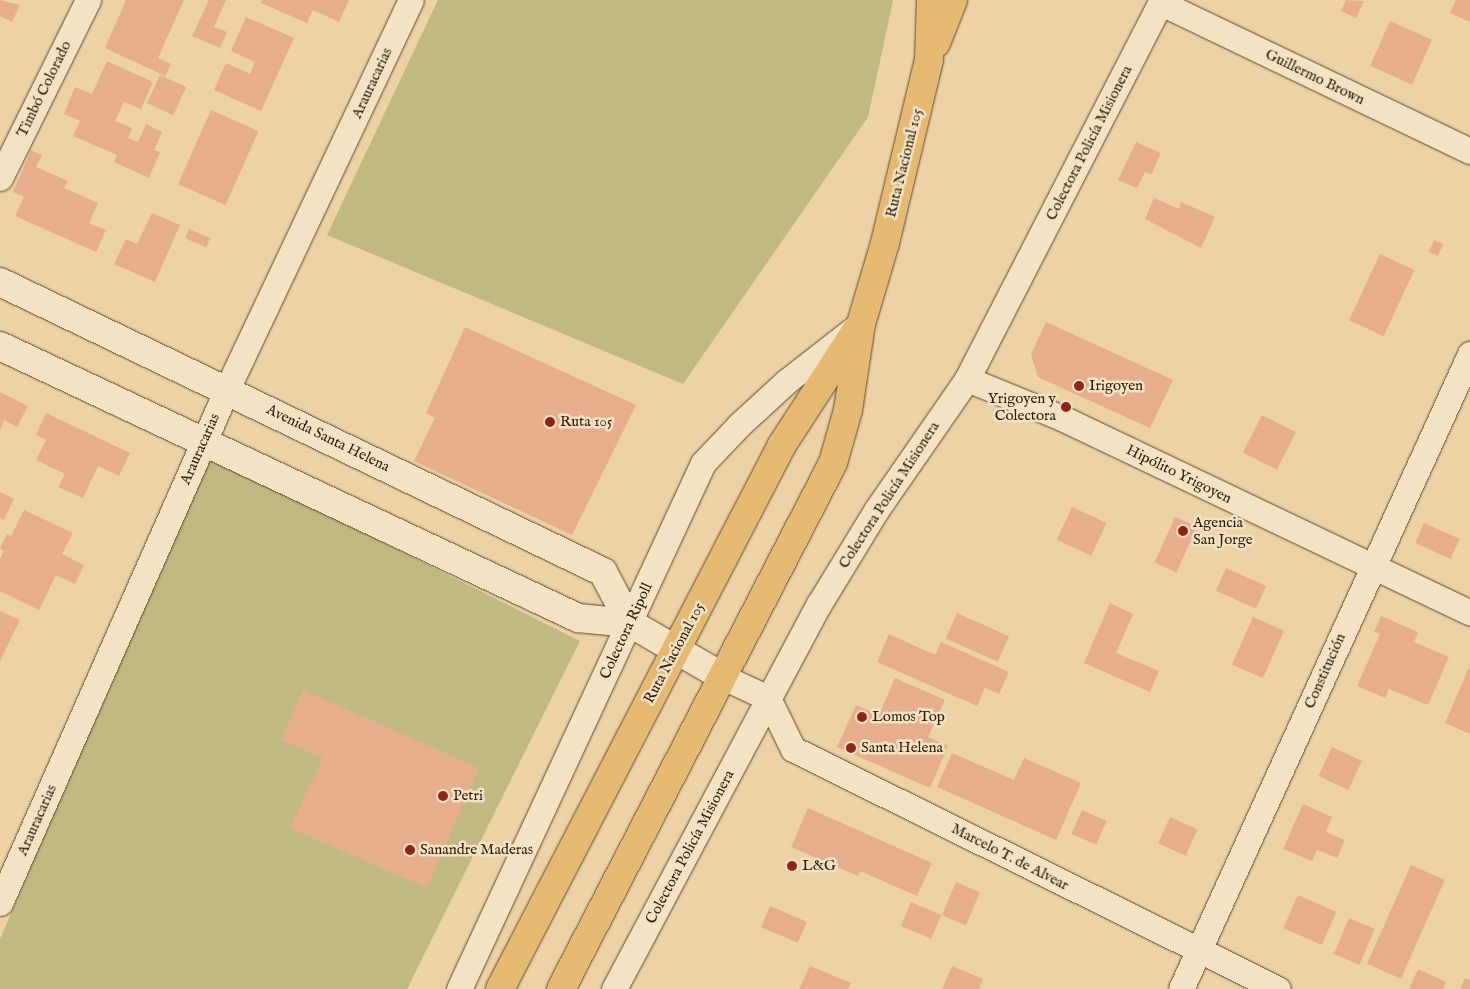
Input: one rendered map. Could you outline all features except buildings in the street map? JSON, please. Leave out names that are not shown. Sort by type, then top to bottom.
[{"type":"highway","name":"Ruta Nacional 105","points":[[561,989],[833,463],[848,410],[861,324],[884,243],[929,60],[931,0]]},
{"type":"highway","points":[[929,60],[953,0]]},
{"type":"highway","name":"Ruta Nacional 105","points":[[500,989],[782,445],[861,324]]},
{"type":"main road","name":"Avenida Santa Helena","points":[[0,282],[227,389],[603,572],[630,623]]},
{"type":"main road","points":[[0,346],[578,618],[630,623],[723,677]]},
{"type":"street","name":"Timbó Colorado","points":[[0,178],[88,0]]},
{"type":"street","name":"Arauracarias","points":[[0,903],[227,389],[412,0]]},
{"type":"street","name":"Guillermo Brown","points":[[1162,2],[1470,151]]},
{"type":"street","name":"Colectora Policía Misionera","points":[[614,989],[819,604],[877,509],[967,378],[1162,2]]},
{"type":"street","name":"Colectora Ripoll","points":[[459,989],[703,463],[738,425],[787,381],[861,324]]},
{"type":"street","name":"Constitución","points":[[1181,989],[1470,354]]},
{"type":"street","name":"Hipólito Yrigoyen","points":[[967,378],[1062,418],[1470,613]]},
{"type":"street","points":[[723,677],[768,698]]},
{"type":"street","name":"Marcelo T. de Alvear","points":[[768,698],[793,749],[1278,989]]},
{"type":"shaded area","points":[[438,0],[893,0],[868,117],[683,384],[327,235]]},
{"type":"shaded area","points":[[207,454],[580,641],[407,989],[0,989],[0,939]]},
{"type":"place","name":"Irigoyen","points":[[1079,386]]},
{"type":"place","name":"Yrigoyen y Colectora","points":[[1066,407]]},
{"type":"place","name":"Ruta 105","points":[[550,422]]},
{"type":"place","name":"Agencia San Jorge","points":[[1183,531]]},
{"type":"place","name":"Lomos Top","points":[[862,717]]},
{"type":"place","name":"Santa Helena","points":[[851,748]]},
{"type":"place","name":"Petri","points":[[443,796]]},
{"type":"place","name":"Sanandre Maderas","points":[[410,850]]},
{"type":"place","name":"L&G","points":[[792,866]]}]
